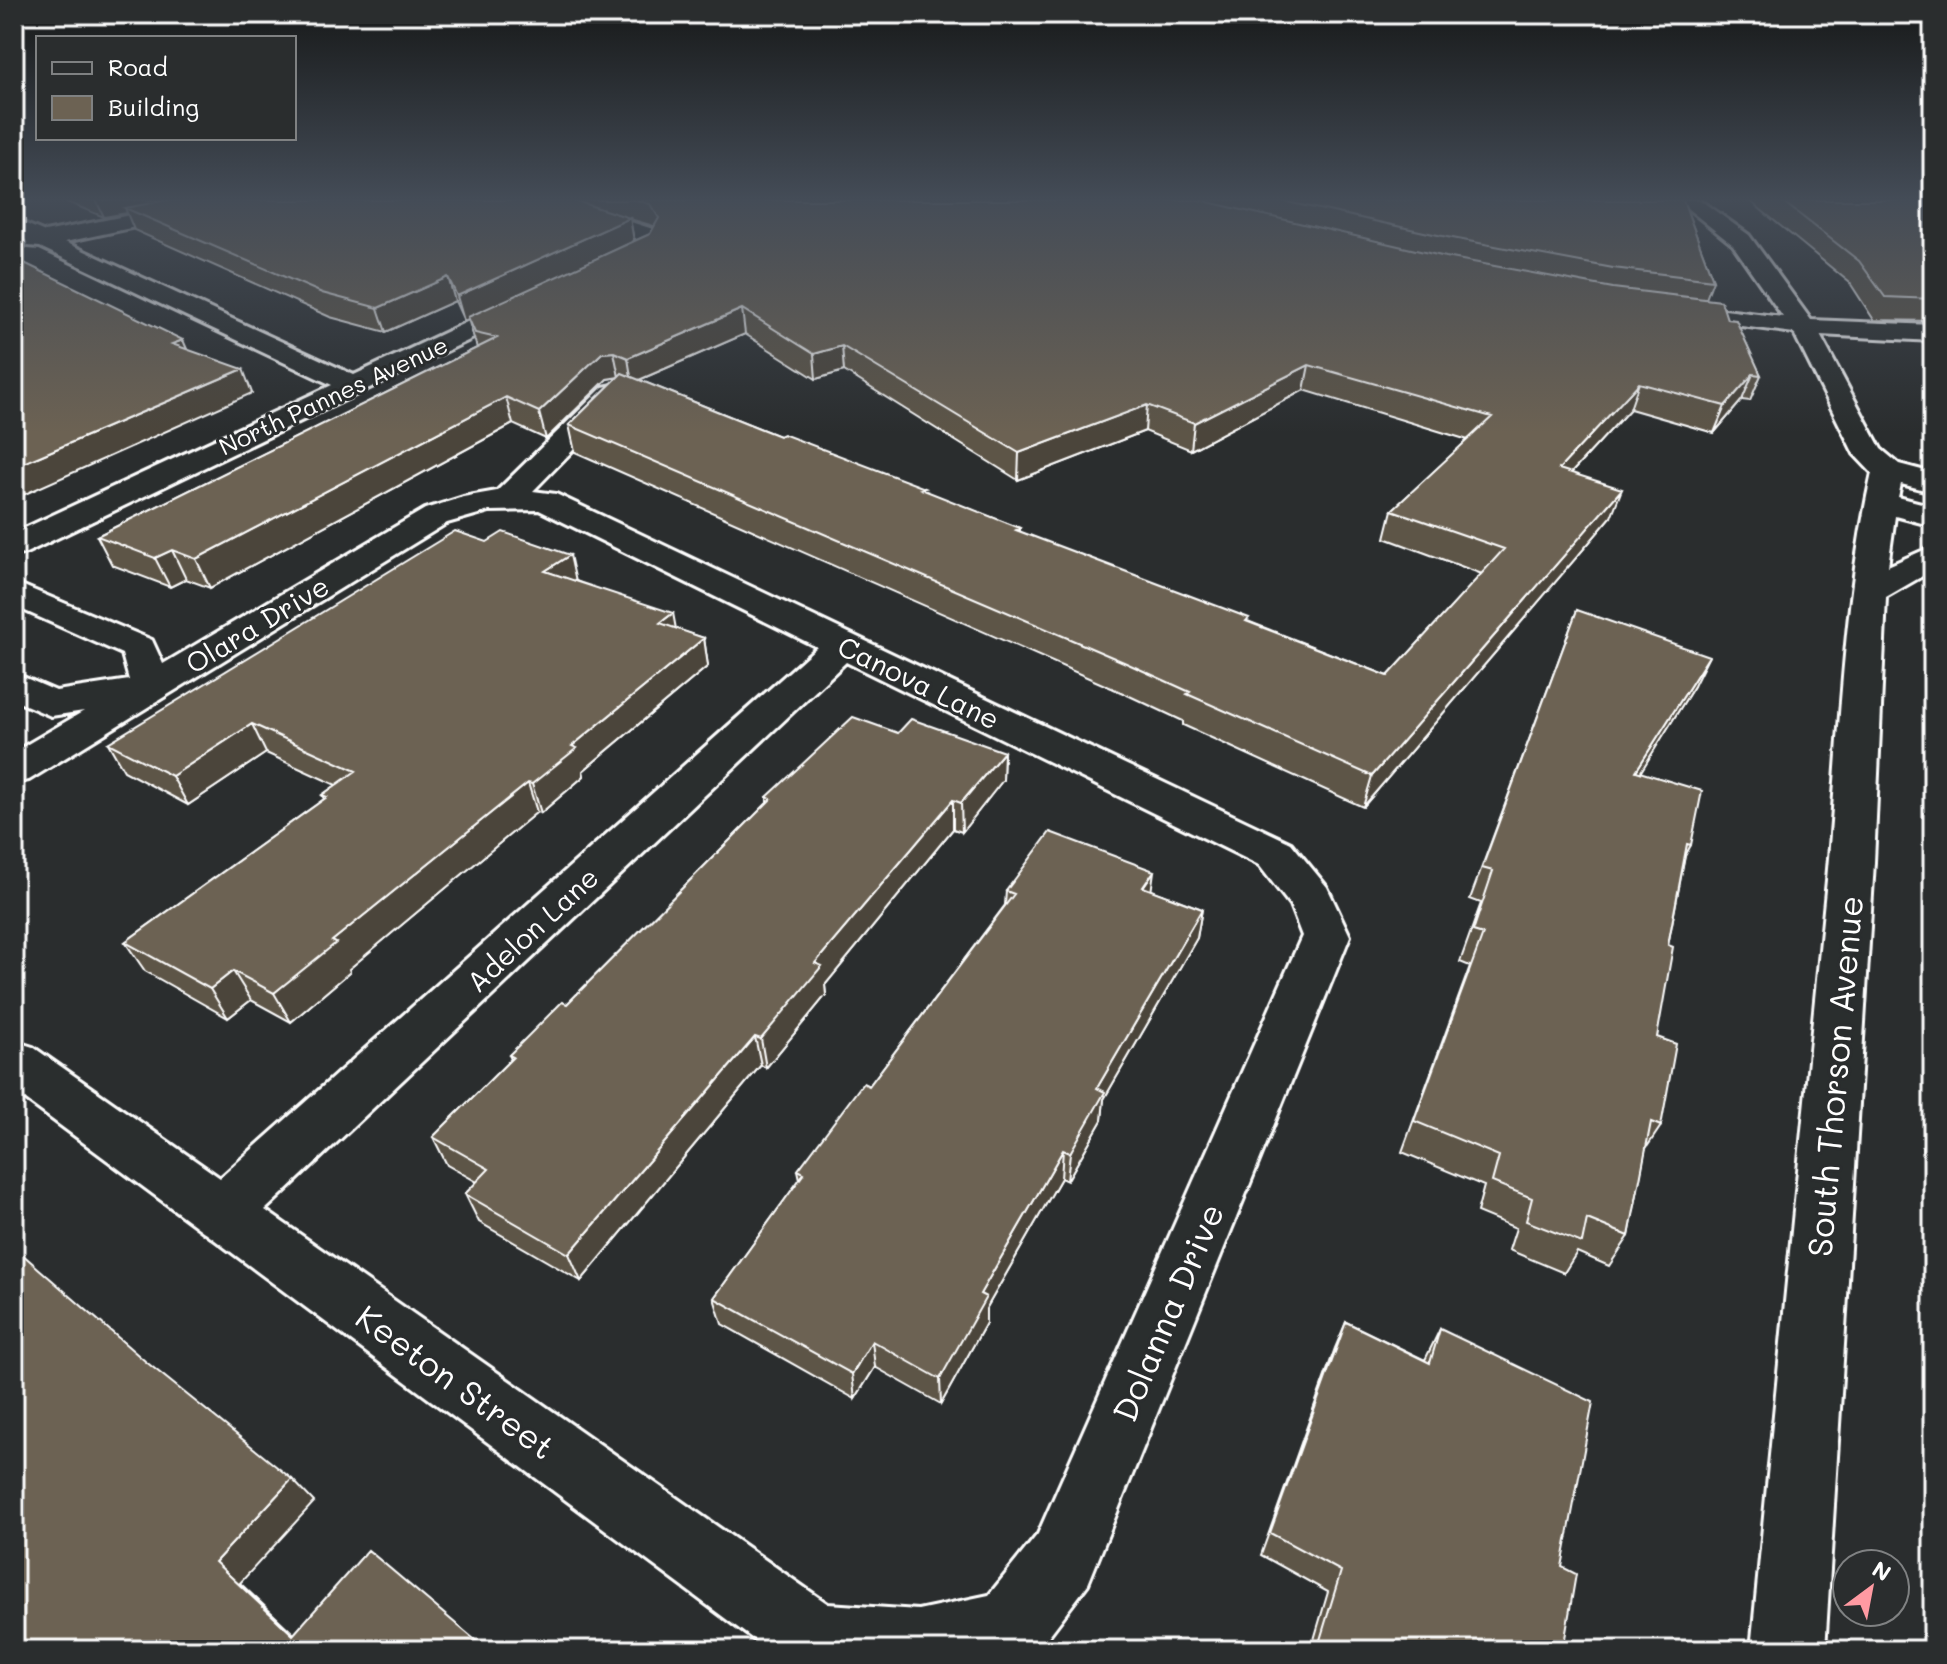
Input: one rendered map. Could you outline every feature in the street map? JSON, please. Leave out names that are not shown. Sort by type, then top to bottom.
[{"type":"street","points":[[125,278],[354,385]]},
{"type":"street","points":[[1768,278],[1803,327],[1884,487],[1933,516]]},
{"type":"street","name":"North Pannes Avenue","points":[[14,546],[546,295]]},
{"type":"street","points":[[1636,306],[1803,327],[1933,333]]},
{"type":"street","points":[[508,498],[618,388]]},
{"type":"street","points":[[1884,487],[1933,483]]},
{"type":"street","name":"South Thorson Avenue","points":[[1788,1650],[1852,855],[1870,591],[1884,487]]},
{"type":"street","name":"Canova Lane","points":[[508,498],[545,501],[1275,854],[1311,899]]},
{"type":"street","name":"Olara Drive","points":[[14,770],[436,516],[462,505],[508,498]]},
{"type":"street","points":[[1870,591],[1933,556]]},
{"type":"street","points":[[14,593],[139,648],[151,688],[51,704],[14,685]]},
{"type":"street","name":"Adelon Lane","points":[[223,1212],[842,645]]},
{"type":"street","name":"Dolanna Drive","points":[[918,1647],[1010,1627],[1063,1559],[1326,936],[1311,899]]},
{"type":"street","name":"Keeton Street","points":[[14,1062],[816,1640],[918,1647]]},
{"type":"building","points":[[14,278],[55,278],[183,340],[172,344],[243,369],[14,467]]},
{"type":"building","points":[[286,278],[447,278],[378,308],[322,293]]},
{"type":"building","points":[[448,278],[498,278],[457,296]]},
{"type":"building","points":[[554,278],[1557,278],[1721,301],[1727,319],[1736,320],[1761,375],[1753,374],[1725,406],[1639,383],[1559,469],[1622,489],[1372,776],[1187,694],[1190,692],[1126,663],[569,425],[622,373],[779,436],[783,434],[925,488],[921,489],[1020,528],[1016,530],[1249,618],[1246,621],[1388,676],[1504,549],[1392,510],[1492,417],[1309,365],[1194,423],[1147,405],[1019,453],[842,346],[814,354],[742,309],[628,358],[614,352],[602,353],[539,412],[506,397],[196,559],[172,550],[155,558],[97,536],[497,338],[475,333],[468,317]]},
{"type":"building","points":[[1871,278],[1933,278],[1933,299],[1885,297]]},
{"type":"building","points":[[455,531],[487,542],[503,532],[570,555],[545,571],[673,613],[660,623],[704,638],[572,746],[577,748],[532,784],[528,783],[332,941],[336,943],[274,993],[233,971],[210,989],[125,942],[327,797],[322,795],[356,771],[252,724],[172,776],[108,743]]},
{"type":"building","points":[[1577,610],[1709,656],[1636,771],[1702,791],[1691,845],[1687,844],[1668,945],[1673,947],[1657,1037],[1676,1044],[1661,1126],[1651,1122],[1629,1236],[1587,1219],[1582,1243],[1526,1221],[1532,1198],[1492,1182],[1499,1156],[1414,1121],[1483,934],[1473,931],[1493,871],[1482,868]]},
{"type":"building","points":[[853,717],[898,733],[911,719],[1004,752],[961,803],[953,800],[815,963],[822,966],[761,1039],[755,1037],[569,1254],[465,1194],[489,1169],[433,1137],[513,1057],[509,1055],[562,1002],[567,1004],[771,799],[767,797]]},
{"type":"building","points":[[1050,832],[1154,871],[1143,887],[1202,909],[1097,1088],[1105,1092],[1070,1153],[1063,1150],[980,1294],[986,1297],[940,1379],[872,1341],[852,1374],[714,1298],[804,1173],[798,1170],[863,1083],[869,1086],[1014,894],[1006,891]]},
{"type":"building","points":[[14,1247],[145,1361],[292,1479],[215,1562],[293,1635],[368,1550],[487,1650],[14,1650]]},
{"type":"building","points":[[1346,1322],[1430,1363],[1440,1329],[1593,1402],[1562,1567],[1576,1574],[1563,1650],[1317,1650],[1341,1571],[1270,1533]]}]
